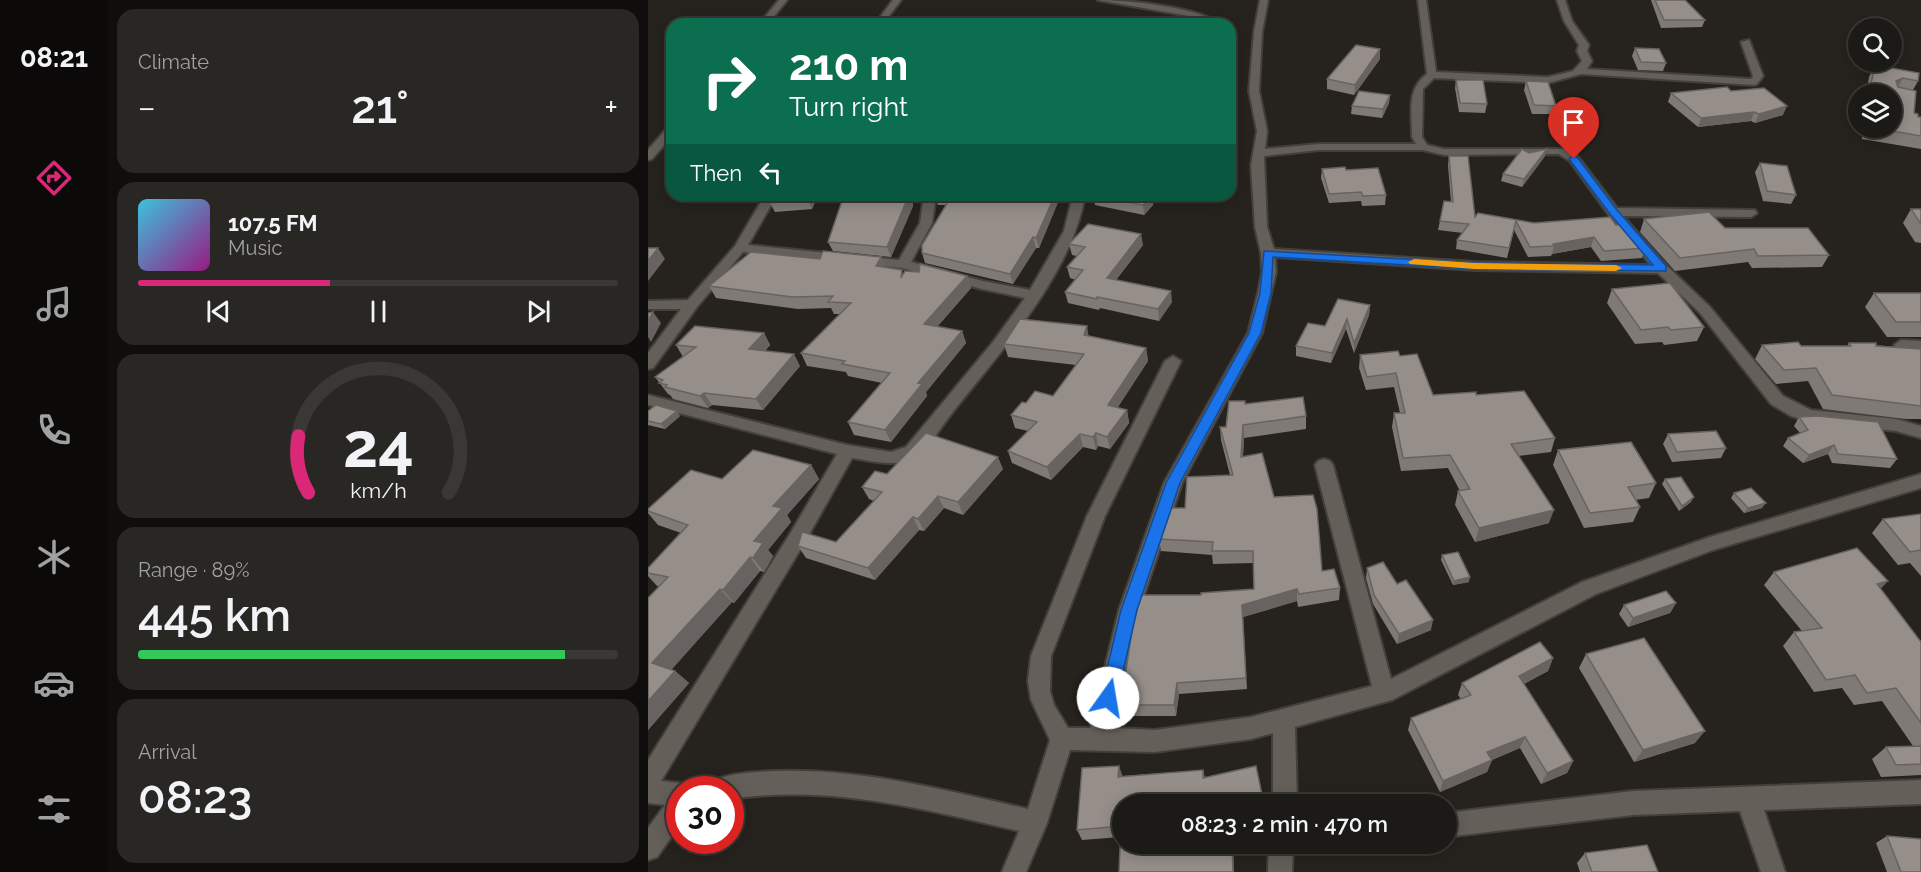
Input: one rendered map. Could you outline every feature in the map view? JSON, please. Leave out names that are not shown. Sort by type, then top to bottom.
[{"type":"street","points":[[768,18],[783,0]]},
{"type":"street","points":[[884,18],[897,0]]},
{"type":"street","points":[[1102,0],[1205,18]]},
{"type":"street","points":[[1099,739],[1129,610],[1173,483],[1255,333],[1265,293],[1269,272],[1268,253],[1261,227],[1257,165],[1262,131],[1254,91],[1258,32],[1264,0]]},
{"type":"street","points":[[1422,0],[1432,75]]},
{"type":"street","points":[[1561,0],[1568,21],[1584,45],[1582,51],[1587,61],[1581,71]]},
{"type":"street","points":[[1423,147],[1417,137],[1418,89],[1421,83],[1432,75],[1548,80],[1561,79],[1581,71],[1754,82],[1758,76],[1746,42]]},
{"type":"street","points":[[648,157],[666,136]]},
{"type":"street","points":[[1260,153],[1319,147],[1423,147],[1444,152],[1561,151],[1574,159],[1613,212],[1662,269],[1705,310],[1777,400],[1797,412],[1811,416],[1896,425],[1921,432]]},
{"type":"street","points":[[648,364],[692,304],[740,248],[767,201]]},
{"type":"street","points":[[903,264],[926,224],[929,201]]},
{"type":"street","points":[[648,400],[847,451],[891,458],[912,451],[1000,342],[1033,295],[1071,229],[1078,201]]},
{"type":"street","points":[[1613,212],[1751,213]]},
{"type":"street","points":[[740,248],[903,264],[982,285],[1033,295]]},
{"type":"street","points":[[1268,253],[1475,266],[1662,269]]},
{"type":"street","points":[[648,305],[692,304]]},
{"type":"street","points":[[1901,345],[1921,346]]},
{"type":"street","points":[[1014,872],[1035,823],[1062,739],[1042,702],[1038,681],[1041,656],[1096,516],[1173,361]]},
{"type":"street","points":[[648,782],[670,743],[777,574],[847,451]]},
{"type":"street","points":[[1324,465],[1384,693]]},
{"type":"street","points":[[1062,739],[1155,741],[1251,728],[1384,693],[1589,588],[1710,544],[1921,481]]},
{"type":"street","points":[[1284,721],[1285,794]]},
{"type":"street","points":[[744,786],[793,780],[846,784],[932,799],[1035,823]]},
{"type":"street","points":[[648,791],[666,793]]},
{"type":"street","points":[[1457,824],[1612,804],[1921,792]]},
{"type":"street","points":[[1748,798],[1773,872]]},
{"type":"street","points":[[648,848],[666,823]]},
{"type":"street","points":[[1280,872],[1281,854]]},
{"type":"building","points":[[1655,0],[1685,0],[1705,20],[1664,20]]},
{"type":"building","points":[[1356,45],[1380,49],[1355,85],[1327,79]]},
{"type":"building","points":[[1635,48],[1659,49],[1666,63],[1641,62]]},
{"type":"building","points":[[1902,70],[1919,73],[1918,81],[1903,78],[1896,81],[1897,84],[1871,84],[1874,72],[1902,72]]},
{"type":"building","points":[[1456,80],[1483,80],[1487,104],[1460,103]]},
{"type":"building","points":[[1526,81],[1548,82],[1556,106],[1534,105]]},
{"type":"building","points":[[1727,87],[1731,91],[1764,88],[1787,106],[1759,114],[1754,112],[1701,118],[1671,93]]},
{"type":"building","points":[[1902,88],[1916,91],[1914,113],[1921,117],[1921,136],[1902,133]]},
{"type":"building","points":[[1359,91],[1390,95],[1383,109],[1352,106]]},
{"type":"building","points":[[1522,149],[1529,153],[1547,149],[1524,179],[1503,174]]},
{"type":"building","points":[[1449,156],[1468,156],[1475,217],[1478,213],[1534,223],[1610,217],[1616,225],[1625,224],[1645,248],[1604,251],[1594,237],[1553,244],[1554,246],[1530,247],[1516,221],[1509,248],[1457,240],[1469,224],[1440,221],[1444,201],[1453,202]]},
{"type":"building","points":[[1760,163],[1787,166],[1796,195],[1767,191]]},
{"type":"building","points":[[1345,167],[1346,170],[1378,168],[1386,195],[1363,196],[1361,192],[1329,194],[1322,169]]},
{"type":"building","points":[[771,201],[795,201],[770,203]]},
{"type":"building","points":[[842,201],[906,201],[887,247],[828,242]]},
{"type":"building","points":[[948,201],[1052,201],[1036,238],[1033,237],[1010,274],[922,253],[922,245]]},
{"type":"building","points":[[1123,201],[1146,201],[1143,205]]},
{"type":"building","points":[[1911,209],[1921,209],[1921,224]]},
{"type":"building","points":[[1709,212],[1725,228],[1808,228],[1829,255],[1758,256],[1754,249],[1680,258],[1644,219]]},
{"type":"building","points":[[1088,224],[1141,234],[1107,278],[1171,291],[1158,309],[1065,292],[1083,270],[1067,267],[1085,247],[1069,244]]},
{"type":"building","points":[[648,248],[658,248],[648,261]]},
{"type":"building","points":[[823,251],[881,257],[876,266],[902,270],[901,278],[905,271],[919,272],[920,264],[967,276],[924,324],[962,331],[918,383],[922,384],[885,430],[848,422],[890,373],[842,364],[845,361],[801,353],[851,303],[828,302],[833,296],[792,297],[709,286],[751,252],[820,259]]},
{"type":"building","points":[[1670,283],[1704,327],[1641,330],[1612,289]]},
{"type":"building","points":[[1874,293],[1921,293],[1921,322],[1896,322]]},
{"type":"building","points":[[1338,299],[1370,305],[1354,343],[1347,319],[1332,353],[1296,346],[1308,323],[1325,326]]},
{"type":"building","points":[[1020,319],[1087,326],[1084,335],[1146,348],[1108,405],[1127,410],[1107,437],[1096,433],[1093,437],[1080,434],[1047,467],[1008,451],[1037,422],[1011,415],[1022,402],[1026,403],[1035,391],[1053,396],[1084,354],[1004,344]]},
{"type":"building","points":[[695,326],[764,333],[749,349],[794,354],[756,399],[704,393],[700,396],[665,387],[667,385],[659,383],[663,380],[655,377],[696,347],[676,345]]},
{"type":"building","points":[[1798,342],[1801,346],[1851,346],[1849,343],[1876,343],[1876,346],[1921,349],[1921,406],[1832,395],[1816,368],[1784,370],[1762,345]]},
{"type":"building","points":[[1398,351],[1400,356],[1417,354],[1433,395],[1476,392],[1476,395],[1524,391],[1555,438],[1511,444],[1554,510],[1479,528],[1458,491],[1470,489],[1450,455],[1403,458],[1394,413],[1405,413],[1396,373],[1367,377],[1360,355]]},
{"type":"building","points":[[1303,397],[1306,416],[1243,425],[1241,457],[1262,453],[1274,497],[1313,495],[1317,509],[1322,571],[1334,569],[1340,588],[1299,594],[1297,589],[1242,605],[1246,678],[1177,683],[1174,705],[1121,705],[1133,623],[1140,595],[1201,595],[1201,593],[1254,589],[1253,551],[1212,551],[1213,542],[1159,539],[1170,508],[1185,508],[1187,477],[1233,475],[1220,427],[1226,427],[1229,401],[1245,401],[1245,404]]},
{"type":"building","points":[[656,405],[677,411],[661,424],[648,421],[648,411]]},
{"type":"building","points":[[1818,416],[1878,422],[1897,459],[1838,454],[1834,445],[1809,455],[1788,438],[1808,430],[1799,417]]},
{"type":"building","points":[[1716,431],[1726,448],[1677,452],[1668,434]]},
{"type":"building","points":[[926,433],[998,457],[958,502],[938,496],[918,519],[913,517],[868,568],[798,546],[802,532],[836,542],[882,492],[862,487],[875,471],[887,474]]},
{"type":"building","points":[[1631,442],[1656,483],[1628,487],[1640,507],[1590,513],[1558,450]]},
{"type":"building","points":[[753,450],[811,465],[773,506],[782,508],[754,541],[763,543],[753,558],[750,557],[723,590],[720,589],[652,663],[675,671],[648,701],[648,598],[668,577],[648,573],[648,568],[688,525],[648,511],[648,509],[691,470],[722,479]]},
{"type":"building","points":[[1681,477],[1694,497],[1682,506],[1665,479]]},
{"type":"building","points":[[1751,488],[1766,503],[1748,508],[1734,493]]},
{"type":"building","points":[[1921,514],[1921,550],[1910,552],[1883,519]]},
{"type":"building","points":[[1857,548],[1888,581],[1877,584],[1921,642],[1921,723],[1896,688],[1867,693],[1855,675],[1826,680],[1794,632],[1822,628],[1774,572]]},
{"type":"building","points":[[1458,552],[1470,577],[1454,581],[1442,555]]},
{"type":"building","points":[[1383,562],[1397,584],[1406,580],[1433,620],[1399,634],[1374,595],[1367,568]]},
{"type":"building","points":[[1666,591],[1676,603],[1633,618],[1624,605]]},
{"type":"building","points":[[1644,638],[1705,731],[1643,750],[1586,654]]},
{"type":"building","points":[[1540,642],[1553,658],[1519,676],[1573,761],[1547,773],[1525,737],[1487,752],[1492,760],[1443,781],[1411,718],[1471,695],[1462,683]]},
{"type":"building","points":[[1921,746],[1921,764],[1896,765],[1886,747]]},
{"type":"building","points":[[1119,766],[1118,777],[1203,770],[1203,778],[1256,766],[1262,794],[1112,794],[1112,827],[1077,830],[1082,768]]},
{"type":"building","points":[[1887,836],[1921,839],[1921,872],[1901,872]]},
{"type":"building","points":[[1647,845],[1658,872],[1592,872],[1585,853]]},
{"type":"building","points":[[1120,854],[1232,854],[1233,872],[1119,872]]},
{"type":"slow traffic","points":[[1414,262],[1475,266],[1616,268]]},
{"type":"route","points":[[1108,698],[1129,610],[1173,483],[1255,333],[1269,272],[1268,253],[1475,266],[1662,269],[1613,212],[1574,159]]}]
